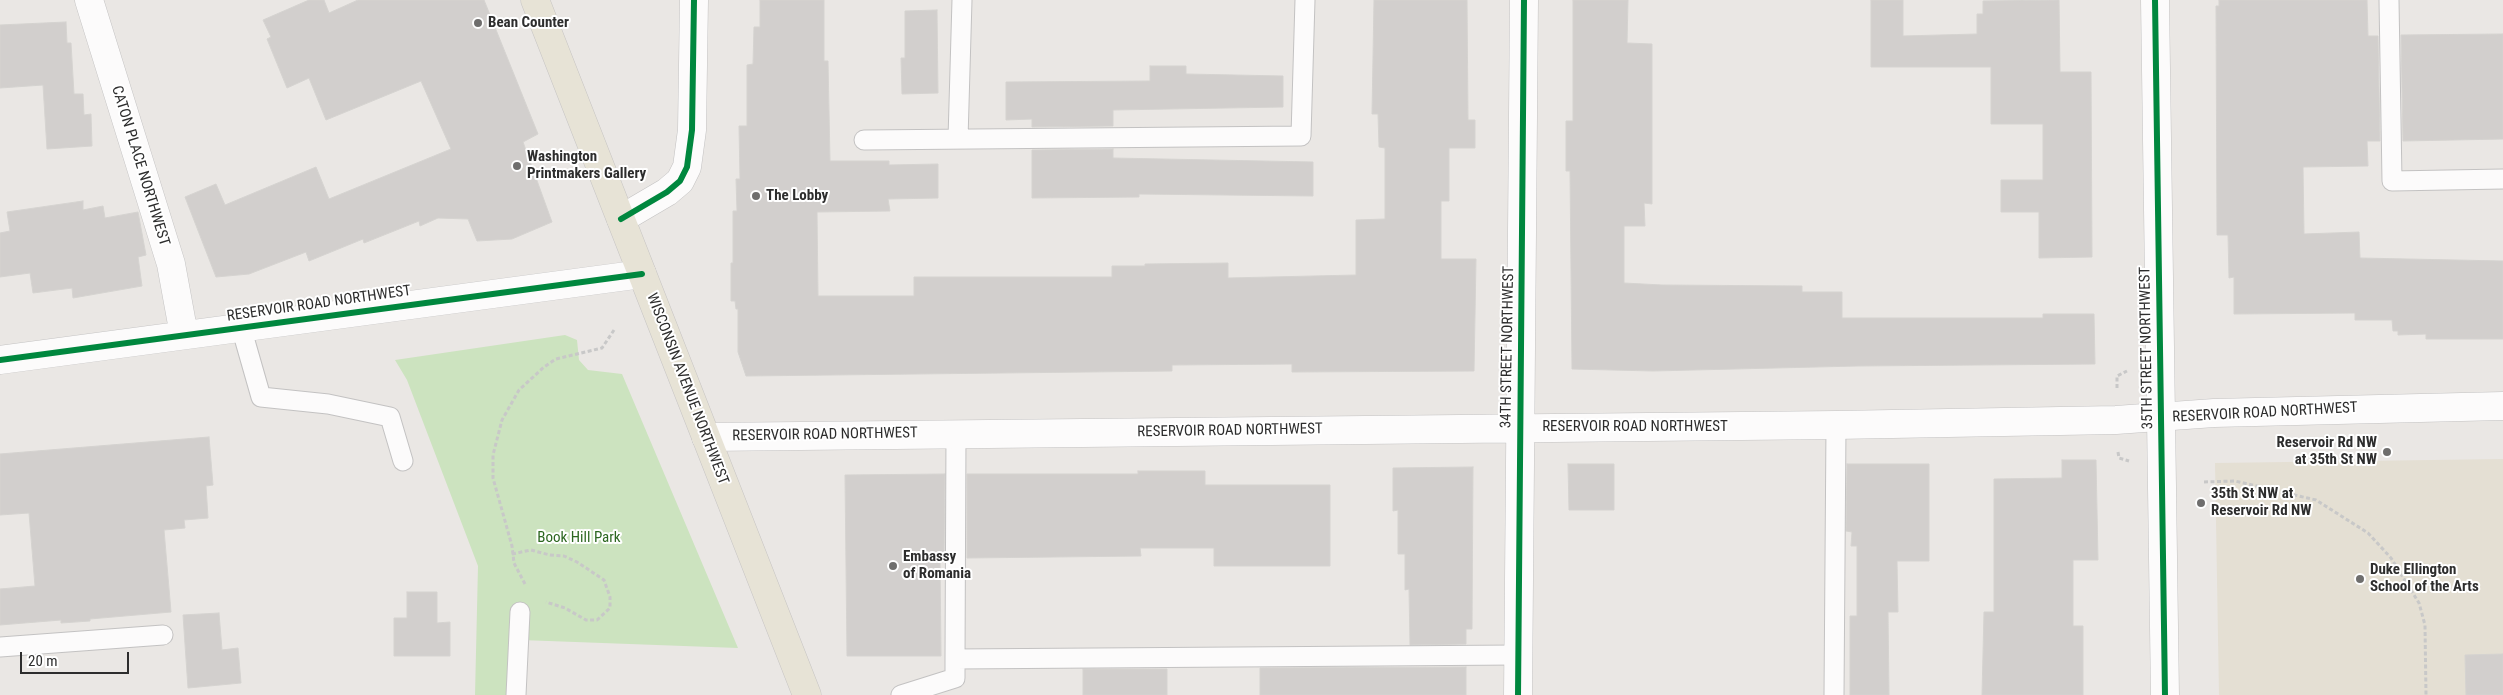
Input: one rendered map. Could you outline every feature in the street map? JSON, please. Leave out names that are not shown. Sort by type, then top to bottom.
[{"type":"main road","name":"WISCONSIN AVENUE NORTHWEST","points":[[535,0],[807,695]]},
{"type":"street","name":"CATON PLACE NORTHWEST","points":[[89,0],[171,264],[184,335]]},
{"type":"street","points":[[621,219],[667,192],[680,181],[687,167],[692,130],[694,0]]},
{"type":"street","name":"34TH STREET NORTHWEST","points":[[1518,695],[1524,0]]},
{"type":"street","name":"35TH STREET NORTHWEST","points":[[2155,0],[2165,695]]},
{"type":"street","name":"RESERVOIR ROAD NORTHWEST","points":[[0,360],[642,274]]},
{"type":"street","name":"RESERVOIR ROAD NORTHWEST","points":[[706,436],[1836,425],[2161,418],[2214,412],[2503,406]]},
{"type":"lane","points":[[958,139],[962,0]]},
{"type":"lane","points":[[864,140],[1301,136],[1305,0]]},
{"type":"lane","points":[[2389,0],[2392,181],[2503,179]]},
{"type":"lane","points":[[241,327],[261,397],[328,404],[390,417],[403,462]]},
{"type":"lane","points":[[1834,695],[1836,425]]},
{"type":"lane","points":[[901,695],[955,678],[956,434]]},
{"type":"lane","points":[[516,695],[520,612]]},
{"type":"lane","points":[[0,646],[163,635]]},
{"type":"lane","points":[[955,659],[1518,655]]},
{"type":"path","points":[[527,588],[514,563],[493,478],[493,455],[502,420],[519,390],[544,367],[556,359],[602,348],[614,330]]},
{"type":"path","points":[[2117,392],[2117,376],[2129,370]]},
{"type":"path","points":[[2204,482],[2235,481],[2316,500],[2368,533],[2392,558],[2419,603],[2425,625],[2426,695]]},
{"type":"path","points":[[512,554],[531,550],[550,555],[564,556],[578,562],[604,580],[610,596],[610,608],[597,620],[586,620],[565,608],[538,598]]},
{"type":"shaded area","name":"Duke Ellington School of the Arts","points":[[2503,459],[2503,695],[2219,695],[2215,463]]},
{"type":"green space","name":"Book Hill Park","points":[[565,335],[577,340],[579,360],[588,370],[622,374],[738,648],[521,640],[519,695],[475,695],[478,566],[407,380],[395,360]]},
{"type":"building","points":[[309,0],[324,0],[329,13],[358,0],[484,0],[538,134],[523,142],[552,222],[512,239],[477,241],[468,219],[438,218],[420,226],[419,221],[364,243],[363,239],[309,261],[306,252],[249,274],[216,277],[185,197],[216,184],[225,205],[316,167],[329,199],[451,149],[421,81],[326,120],[309,78],[287,88],[267,39],[271,37],[263,20]]},
{"type":"building","points":[[760,0],[824,0],[824,61],[828,61],[830,161],[889,161],[889,165],[938,164],[938,198],[888,199],[890,211],[817,212],[818,296],[914,296],[914,277],[1112,277],[1112,266],[1145,266],[1145,264],[1228,263],[1228,278],[1356,275],[1356,220],[1385,219],[1385,148],[1379,147],[1378,114],[1372,114],[1374,0],[1467,0],[1468,120],[1475,120],[1475,148],[1449,148],[1449,201],[1441,201],[1441,259],[1476,259],[1474,371],[1292,372],[1292,364],[1172,365],[1172,371],[746,376],[738,352],[738,309],[736,309],[735,301],[731,301],[731,263],[733,263],[733,211],[737,211],[736,179],[740,179],[739,126],[747,126],[747,65],[753,64],[754,27],[760,27]]},
{"type":"building","points":[[1573,0],[1628,0],[1627,43],[1652,44],[1652,204],[1644,203],[1645,226],[1624,226],[1624,283],[1802,286],[1802,292],[1842,292],[1842,318],[2043,318],[2043,314],[2094,314],[2095,364],[1857,366],[1653,371],[1572,369],[1570,171],[1566,171],[1566,121],[1573,121]]},
{"type":"building","points":[[1871,0],[1903,0],[1903,36],[1977,34],[1977,14],[1983,14],[1983,1],[2059,0],[2060,72],[2091,72],[2092,257],[2039,258],[2039,212],[2001,212],[2001,180],[2043,180],[2043,124],[1991,124],[1991,67],[1871,67]]},
{"type":"building","points":[[2219,0],[2367,0],[2368,36],[2378,36],[2380,141],[2367,141],[2368,166],[2303,167],[2304,234],[2359,232],[2360,258],[2503,261],[2503,339],[2426,339],[2426,334],[2398,335],[2398,331],[2393,331],[2392,320],[2355,320],[2355,313],[2234,314],[2234,277],[2229,278],[2228,235],[2217,235],[2216,6],[2219,6]]},
{"type":"building","points":[[937,10],[938,93],[902,94],[901,58],[905,58],[905,11]]},
{"type":"building","points":[[66,22],[67,43],[71,43],[74,94],[83,94],[84,115],[91,114],[92,146],[47,149],[43,85],[0,88],[0,25]]},
{"type":"building","points":[[2503,34],[2503,139],[2403,141],[2401,35]]},
{"type":"building","points":[[1150,66],[1186,66],[1186,74],[1283,76],[1283,107],[1113,110],[1113,126],[1032,127],[1032,119],[1006,120],[1006,82],[1150,81]]},
{"type":"building","points":[[1113,149],[1113,158],[1313,162],[1313,196],[1139,194],[1139,197],[1032,198],[1032,150]]},
{"type":"building","points":[[83,201],[83,210],[103,206],[105,218],[138,212],[146,255],[138,257],[142,286],[73,298],[72,288],[33,293],[30,273],[0,277],[0,233],[10,231],[7,212]]},
{"type":"building","points":[[209,437],[213,485],[206,486],[208,518],[184,520],[185,528],[164,530],[171,612],[90,619],[90,621],[61,623],[61,620],[0,625],[0,589],[35,586],[29,513],[0,515],[0,454]]},
{"type":"building","points":[[2062,460],[2096,460],[2098,560],[2073,560],[2073,626],[2083,626],[2083,695],[1982,695],[1984,612],[1994,612],[1994,479],[2062,478]]},
{"type":"building","points":[[1568,464],[1614,464],[1614,510],[1569,510]]},
{"type":"building","points":[[1847,464],[1929,464],[1929,561],[1897,561],[1898,612],[1888,612],[1889,695],[1850,695],[1850,616],[1857,616],[1857,546],[1851,546],[1852,532],[1846,531]]},
{"type":"building","points":[[1473,467],[1472,629],[1466,629],[1466,644],[1410,645],[1409,589],[1405,590],[1405,554],[1398,554],[1398,510],[1393,511],[1393,468]]},
{"type":"building","points":[[1138,471],[1205,471],[1205,485],[1330,485],[1330,566],[1214,566],[1214,548],[1140,548],[1141,556],[967,558],[967,474],[1138,474]]},
{"type":"building","name":"Embassy of Romania","points":[[945,474],[944,558],[940,558],[941,656],[847,656],[845,475]]},
{"type":"building","points":[[407,592],[437,592],[437,623],[450,622],[450,656],[394,656],[394,618],[407,618]]},
{"type":"building","points":[[219,613],[222,650],[238,648],[241,683],[188,688],[183,615]]},
{"type":"building","points":[[2503,654],[2503,695],[2466,695],[2465,655]]},
{"type":"building","points":[[1466,667],[1466,695],[1260,695],[1260,668]]},
{"type":"building","points":[[1083,669],[1167,669],[1167,695],[1083,695]]},
{"type":"cycle path","points":[[621,219],[667,192],[680,181],[687,167],[692,130],[694,0]]},
{"type":"cycle path","points":[[1518,695],[1524,0]]},
{"type":"cycle path","points":[[2155,0],[2165,695]]},
{"type":"cycle path","points":[[0,360],[642,274]]},
{"type":"place","name":"Bean Counter","points":[[478,23]]},
{"type":"place","name":"Washington Printmakers Gallery","points":[[517,166]]},
{"type":"place","name":"The Lobby","points":[[756,196]]},
{"type":"place","name":"Reservoir Rd NW at 35th St NW","points":[[2387,452]]},
{"type":"place","name":"35th St NW at Reservoir Rd NW","points":[[2201,503]]},
{"type":"place","name":"Embassy of Romania","points":[[893,566]]},
{"type":"place","name":"Duke Ellington School of the Arts","points":[[2360,579]]}]
